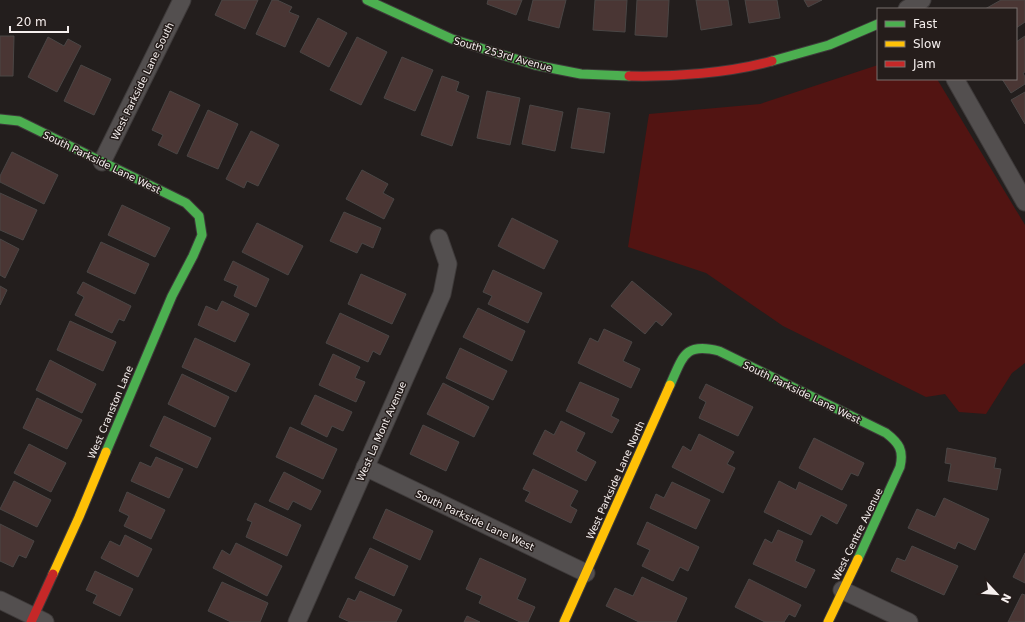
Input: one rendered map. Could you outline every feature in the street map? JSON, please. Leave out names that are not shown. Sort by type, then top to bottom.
[{"type":"street","name":"West Parkside Lane South","points":[[102,162],[182,0]]},
{"type":"street","name":"South 253rd Avenue","points":[[367,0],[452,39],[535,65],[581,74],[639,76],[706,73],[755,66],[829,45],[877,24]]},
{"type":"street","points":[[956,80],[1025,202]]},
{"type":"street","name":"South Parkside Lane West","points":[[0,119],[19,121],[186,203],[199,216]]},
{"type":"street","name":"West Cranston Lane","points":[[36,620],[172,296],[202,235],[199,216]]},
{"type":"street","name":"West La Mont Avenue","points":[[297,622],[442,294],[448,264],[439,238]]},
{"type":"street","name":"South Parkside Lane West","points":[[690,350],[700,348],[719,352],[886,433],[901,447],[903,454]]},
{"type":"street","name":"West Parkside Lane North","points":[[564,622],[680,363],[684,355],[690,350]]},
{"type":"street","name":"West Centre Avenue","points":[[828,622],[898,474],[902,464],[903,454]]},
{"type":"street","name":"South Parkside Lane West","points":[[365,467],[586,573]]},
{"type":"street","points":[[842,590],[909,622]]},
{"type":"street","points":[[0,600],[36,620]]},
{"type":"shaded area","points":[[877,65],[877,80],[938,80],[1025,225],[1025,363],[1012,373],[986,414],[959,412],[945,394],[926,397],[783,326],[706,273],[628,247],[649,114],[760,104]]},
{"type":"building","points":[[222,0],[258,0],[245,29],[215,15]]},
{"type":"building","points":[[272,0],[277,0],[292,7],[289,12],[299,16],[285,47],[256,34]]},
{"type":"building","points":[[488,0],[522,0],[516,15],[487,4]]},
{"type":"building","points":[[533,0],[566,0],[559,28],[528,20]]},
{"type":"building","points":[[595,0],[627,0],[625,32],[593,30]]},
{"type":"building","points":[[637,0],[669,0],[667,37],[635,35]]},
{"type":"building","points":[[696,0],[728,0],[732,25],[701,30]]},
{"type":"building","points":[[745,0],[777,0],[780,18],[749,23]]},
{"type":"building","points":[[804,0],[822,0],[808,7]]},
{"type":"building","points":[[1001,0],[1025,0],[1025,22],[1017,27],[1017,8],[987,8]]},
{"type":"building","points":[[318,18],[347,33],[329,67],[300,52]]},
{"type":"building","points":[[0,36],[14,36],[13,76],[0,76]]},
{"type":"building","points":[[1025,36],[1025,72],[1023,73],[1025,77],[1025,84],[1011,93],[1003,80],[1017,80],[1017,41]]},
{"type":"building","points":[[48,37],[64,46],[68,39],[81,46],[57,92],[28,77]]},
{"type":"building","points":[[357,37],[387,52],[361,105],[330,90]]},
{"type":"building","points":[[402,57],[433,70],[415,111],[384,98]]},
{"type":"building","points":[[81,65],[111,79],[94,115],[64,101]]},
{"type":"building","points":[[442,76],[459,82],[456,91],[469,96],[452,146],[421,135]]},
{"type":"building","points":[[170,91],[200,105],[177,154],[158,145],[163,135],[152,130]]},
{"type":"building","points":[[487,91],[520,98],[510,145],[477,138]]},
{"type":"building","points":[[1025,92],[1025,124],[1011,100]]},
{"type":"building","points":[[530,105],[563,112],[555,151],[522,144]]},
{"type":"building","points":[[578,108],[610,113],[604,153],[571,148]]},
{"type":"building","points":[[208,110],[238,124],[218,169],[187,156]]},
{"type":"building","points":[[251,131],[279,145],[258,186],[247,181],[244,188],[226,179]]},
{"type":"building","points":[[12,152],[58,175],[44,204],[0,182],[0,176]]},
{"type":"building","points":[[362,170],[388,184],[383,193],[394,199],[384,219],[346,199]]},
{"type":"building","points":[[0,193],[37,210],[23,240],[0,230]]},
{"type":"building","points":[[122,205],[170,228],[155,257],[108,235]]},
{"type":"building","points":[[344,212],[381,228],[373,248],[362,243],[357,253],[330,241]]},
{"type":"building","points":[[512,218],[558,241],[544,269],[498,246]]},
{"type":"building","points":[[257,223],[303,246],[288,275],[242,252]]},
{"type":"building","points":[[0,239],[19,249],[5,278],[0,275]]},
{"type":"building","points":[[101,242],[149,264],[135,294],[87,272]]},
{"type":"building","points":[[233,261],[269,279],[256,307],[234,296],[238,286],[224,280]]},
{"type":"building","points":[[493,270],[542,293],[528,323],[488,304],[492,296],[483,292]]},
{"type":"building","points":[[361,274],[406,294],[392,324],[348,304]]},
{"type":"building","points":[[632,281],[672,314],[662,326],[656,321],[645,334],[611,306]]},
{"type":"building","points":[[83,282],[131,306],[124,321],[119,319],[112,333],[75,315],[84,297],[77,293]]},
{"type":"building","points":[[0,286],[7,290],[0,305]]},
{"type":"building","points":[[222,301],[249,314],[235,342],[198,325],[206,306],[217,311]]},
{"type":"building","points":[[478,308],[525,331],[512,361],[463,337]]},
{"type":"building","points":[[340,313],[389,336],[380,355],[373,351],[368,362],[326,343]]},
{"type":"building","points":[[70,321],[116,342],[103,371],[57,350]]},
{"type":"building","points":[[604,329],[632,342],[623,361],[640,369],[631,388],[578,363],[590,338],[598,342]]},
{"type":"building","points":[[195,338],[250,364],[236,392],[182,367]]},
{"type":"building","points":[[460,348],[507,371],[493,400],[446,378]]},
{"type":"building","points":[[333,354],[360,367],[355,378],[365,382],[356,402],[319,385]]},
{"type":"building","points":[[50,360],[96,384],[82,413],[36,390]]},
{"type":"building","points":[[182,374],[229,397],[215,427],[168,404]]},
{"type":"building","points":[[580,382],[619,399],[611,416],[619,420],[612,433],[566,411]]},
{"type":"building","points":[[443,383],[489,407],[474,437],[427,414]]},
{"type":"building","points":[[706,384],[753,407],[738,436],[699,418],[706,402],[699,398]]},
{"type":"building","points":[[315,395],[352,412],[343,431],[332,426],[327,437],[301,424]]},
{"type":"building","points":[[37,398],[82,420],[67,449],[23,428]]},
{"type":"building","points":[[164,416],[211,438],[197,468],[150,446]]},
{"type":"building","points":[[561,421],[585,433],[576,451],[596,462],[586,481],[533,454],[545,430],[554,435]]},
{"type":"building","points":[[423,425],[459,442],[446,471],[410,454]]},
{"type":"building","points":[[290,427],[337,449],[323,479],[276,457]]},
{"type":"building","points":[[699,434],[734,452],[727,464],[735,468],[723,493],[672,467],[683,446],[691,451]]},
{"type":"building","points":[[814,438],[864,463],[858,476],[851,473],[842,490],[799,468]]},
{"type":"building","points":[[29,444],[66,463],[51,492],[14,473]]},
{"type":"building","points":[[947,448],[996,458],[994,468],[1001,469],[997,490],[948,481],[951,464],[945,463]]},
{"type":"building","points":[[156,457],[183,469],[169,498],[131,481],[140,462],[151,467]]},
{"type":"building","points":[[533,469],[578,491],[570,506],[577,510],[571,523],[525,501],[530,492],[523,489]]},
{"type":"building","points":[[284,472],[321,491],[311,510],[293,501],[288,510],[269,501]]},
{"type":"building","points":[[14,481],[51,500],[37,527],[0,509]]},
{"type":"building","points":[[779,481],[796,490],[799,482],[847,505],[837,524],[821,515],[811,535],[764,512]]},
{"type":"building","points":[[672,482],[710,500],[696,529],[650,508],[656,494],[664,498]]},
{"type":"building","points":[[127,492],[165,510],[151,539],[124,526],[129,516],[119,511]]},
{"type":"building","points":[[944,498],[989,519],[975,550],[958,542],[955,549],[908,528],[917,509],[935,517]]},
{"type":"building","points":[[255,503],[301,525],[287,556],[246,537],[252,522],[247,520]]},
{"type":"building","points":[[386,509],[433,531],[420,560],[373,538]]},
{"type":"building","points":[[647,522],[699,547],[688,571],[680,567],[673,581],[642,566],[650,550],[637,544]]},
{"type":"building","points":[[0,524],[34,541],[26,558],[19,555],[13,567],[0,561]]},
{"type":"building","points":[[778,530],[803,541],[795,561],[815,570],[806,588],[753,564],[765,539],[772,543]]},
{"type":"building","points":[[125,535],[152,549],[138,577],[101,558],[110,541],[120,546]]},
{"type":"building","points":[[236,543],[282,566],[267,596],[213,568],[222,550],[230,555]]},
{"type":"building","points":[[912,546],[958,566],[944,595],[891,571],[897,558],[905,561]]},
{"type":"building","points":[[370,548],[408,566],[394,596],[355,578]]},
{"type":"building","points":[[1025,553],[1025,583],[1013,577]]},
{"type":"building","points":[[480,558],[526,579],[517,599],[535,607],[528,622],[520,622],[479,603],[482,596],[466,589]]},
{"type":"building","points":[[95,571],[133,589],[120,616],[93,603],[97,595],[86,590]]},
{"type":"building","points":[[642,577],[687,598],[676,622],[639,622],[606,606],[615,588],[633,596]]},
{"type":"building","points":[[749,579],[801,605],[795,617],[789,614],[784,622],[765,622],[735,607]]},
{"type":"building","points":[[222,582],[268,603],[260,622],[231,622],[208,611]]},
{"type":"building","points":[[360,591],[402,610],[396,622],[350,622],[339,617],[348,598],[355,601]]},
{"type":"building","points":[[1022,594],[1025,595],[1025,622],[1008,622]]},
{"type":"building","points":[[467,616],[480,622],[464,622]]},
{"type":"traffic: fast","points":[[367,0],[452,39],[535,65],[581,74],[629,76]]},
{"type":"traffic: fast","points":[[772,61],[829,45],[877,24]]},
{"type":"traffic: fast","points":[[0,119],[19,121],[186,203],[199,216],[202,235],[172,296],[106,452]]},
{"type":"traffic: fast","points":[[670,385],[686,354],[692,350],[698,349],[719,351],[886,433],[897,444],[901,451],[900,467],[858,559]]},
{"type":"traffic: slow","points":[[564,622],[670,385]]},
{"type":"traffic: slow","points":[[53,574],[106,452]]},
{"type":"traffic: slow","points":[[828,622],[858,559]]},
{"type":"traffic: jam","points":[[629,76],[664,76],[701,73],[738,69],[772,61]]},
{"type":"traffic: jam","points":[[31,622],[53,574]]}]
